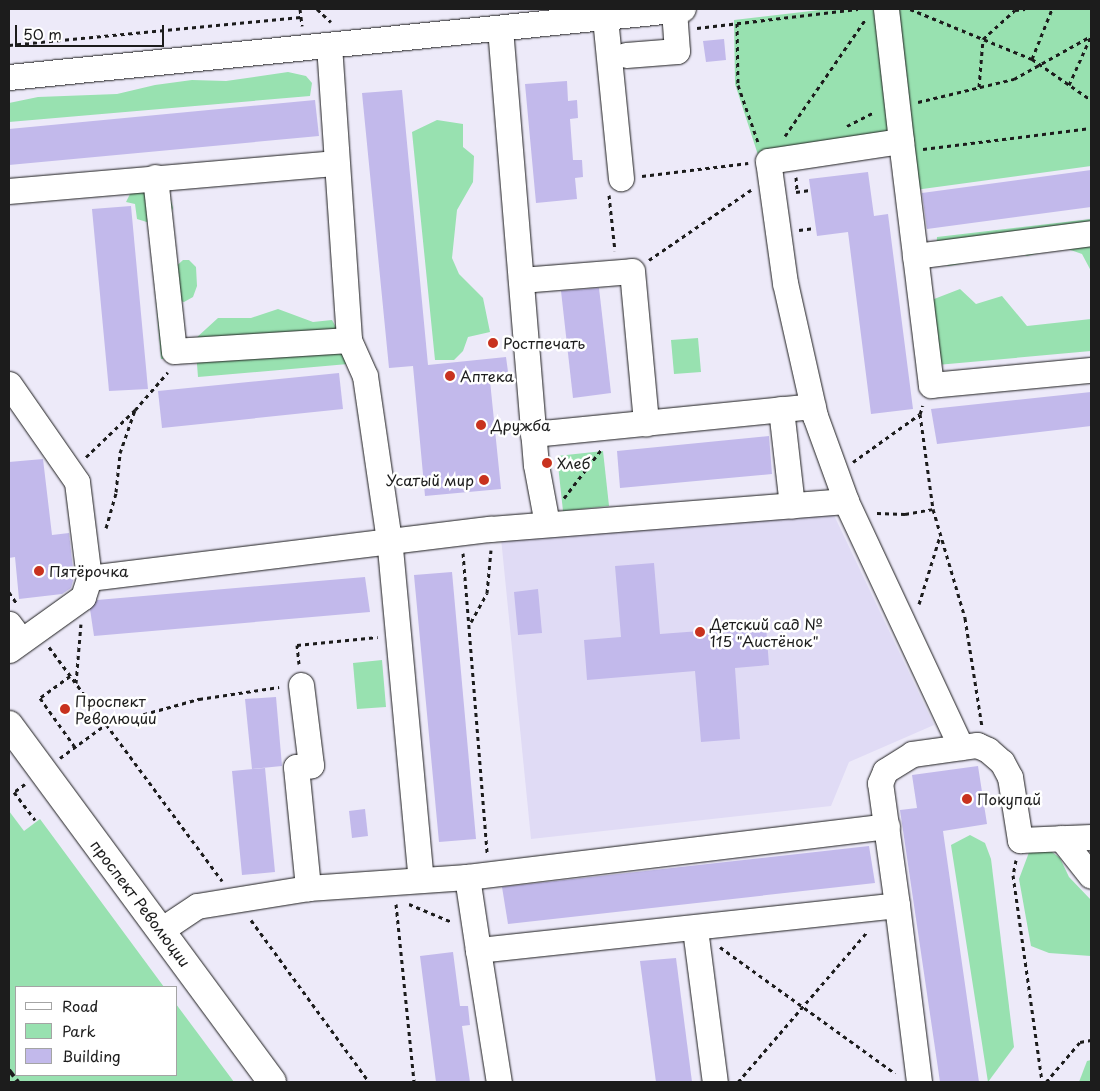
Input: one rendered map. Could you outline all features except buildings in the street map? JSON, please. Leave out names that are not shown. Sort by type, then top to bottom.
[{"type":"main road","name":"проспект Революции","points":[[9,725],[272,1082]]},
{"type":"street","points":[[876,13],[897,106],[931,385],[1091,370]]},
{"type":"street","points":[[9,77],[334,37],[500,28],[605,18],[678,17],[677,51],[626,55]]},
{"type":"street","points":[[605,18],[614,182]]},
{"type":"street","points":[[500,28],[533,434],[547,522]]},
{"type":"street","points":[[334,37],[336,163],[349,340],[365,376],[389,544],[421,880]]},
{"type":"street","points":[[901,147],[770,161],[785,283],[813,406],[836,474],[846,502],[910,633],[969,746]]},
{"type":"street","points":[[9,191],[336,163]]},
{"type":"street","points":[[155,177],[174,351],[349,340]]},
{"type":"street","points":[[915,256],[1091,233]]},
{"type":"street","points":[[521,280],[625,272],[646,423]]},
{"type":"street","points":[[9,384],[77,482],[86,588]]},
{"type":"street","points":[[533,434],[813,406]]},
{"type":"street","points":[[781,409],[792,504]]},
{"type":"street","points":[[18,636],[86,588],[547,522],[792,504],[846,502]]},
{"type":"street","points":[[301,685],[310,765],[296,767],[308,888]]},
{"type":"street","points":[[910,1079],[887,826],[880,783],[885,771],[912,754],[969,746],[1002,762],[1010,777],[1020,840],[1091,837]]},
{"type":"street","points":[[161,930],[197,906],[308,888],[478,875],[887,826]]},
{"type":"street","points":[[1061,838],[1091,876]]},
{"type":"street","points":[[478,875],[477,941],[499,1082]]},
{"type":"street","points":[[477,941],[695,929],[893,905]]},
{"type":"street","points":[[695,929],[715,1082]]},
{"type":"path","points":[[300,9],[302,32]]},
{"type":"path","points":[[317,9],[334,37]]},
{"type":"path","points":[[678,17],[737,24],[858,9]]},
{"type":"path","points":[[910,9],[1032,59],[1091,100]]},
{"type":"path","points":[[979,88],[983,39],[1015,10],[1025,9]]},
{"type":"path","points":[[1032,59],[1052,9]]},
{"type":"path","points":[[625,272],[770,161],[876,13]]},
{"type":"path","points":[[9,45],[301,17]]},
{"type":"path","points":[[737,24],[738,85],[770,161]]},
{"type":"path","points":[[842,128],[886,108],[1014,80],[1037,64],[1091,36]]},
{"type":"path","points":[[1069,85],[1091,36]]},
{"type":"path","points":[[901,147],[1091,128]]},
{"type":"path","points":[[625,272],[614,182],[770,161]]},
{"type":"path","points":[[797,170],[797,192],[810,190]]},
{"type":"path","points":[[800,230],[815,228]]},
{"type":"path","points":[[71,471],[135,410],[165,377],[178,351]]},
{"type":"path","points":[[931,385],[920,414],[933,510],[965,618],[982,728],[969,746]]},
{"type":"path","points":[[104,536],[116,492],[120,453],[135,410]]},
{"type":"path","points":[[836,474],[920,414]]},
{"type":"path","points":[[547,522],[620,425]]},
{"type":"path","points":[[846,502],[886,516],[933,510]]},
{"type":"path","points":[[471,622],[487,593],[492,545],[490,529]]},
{"type":"path","points":[[461,533],[471,622],[478,875]]},
{"type":"path","points":[[910,633],[940,535]]},
{"type":"path","points":[[76,684],[86,588]]},
{"type":"path","points":[[9,592],[18,636],[70,676],[237,899],[369,1082]]},
{"type":"path","points":[[105,725],[199,699],[248,689],[301,685],[297,645],[398,636]]},
{"type":"path","points":[[70,676],[40,698],[75,747]]},
{"type":"path","points":[[1020,840],[1013,875],[1042,1082]]},
{"type":"path","points":[[414,1082],[395,898],[477,941]]},
{"type":"path","points":[[738,1082],[893,905]]},
{"type":"path","points":[[695,929],[802,1009],[910,1079]]},
{"type":"path","points":[[1046,1082],[1080,1042],[1091,1040]]},
{"type":"shaded area","name":"Детский сад № 115 \"Аистёнок\"","points":[[833,513],[934,725],[849,762],[831,806],[531,839],[501,538]]},
{"type":"green space","points":[[828,9],[876,9],[890,122],[887,132],[759,158],[735,84],[734,20]]},
{"type":"green space","points":[[893,9],[1091,9],[1091,166],[915,190]]},
{"type":"green space","points":[[288,72],[306,76],[312,83],[310,96],[9,122],[9,103],[38,97],[117,94],[155,85],[192,80],[226,81]]},
{"type":"green space","points":[[437,120],[463,124],[463,147],[474,156],[473,182],[457,210],[452,258],[459,274],[483,298],[490,332],[468,337],[463,351],[454,360],[435,360],[412,132]]},
{"type":"green space","points":[[135,184],[169,194],[173,208],[165,228],[171,271],[183,260],[189,260],[196,267],[197,286],[193,297],[184,302],[176,300],[165,359],[161,359],[150,223],[137,219],[135,204],[126,202]]},
{"type":"green space","points":[[1091,219],[1091,271],[1082,254],[1062,247],[1027,256],[1010,248],[971,250],[960,264],[948,266],[936,250],[937,237]]},
{"type":"green space","points":[[960,289],[976,304],[1002,296],[1027,326],[1091,319],[1091,351],[937,365],[929,301]]},
{"type":"green space","points":[[278,309],[313,322],[332,320],[346,345],[348,364],[198,377],[195,339],[218,318],[251,318]]},
{"type":"green space","points":[[698,338],[701,372],[674,374],[671,340]]},
{"type":"green space","points":[[603,451],[609,506],[563,511],[557,456]]},
{"type":"green space","points":[[382,660],[386,707],[357,709],[353,663]]},
{"type":"green space","points":[[9,811],[24,831],[40,819],[163,986],[15,986],[15,1076],[178,1076],[178,1007],[234,1082],[9,1082]]},
{"type":"green space","points":[[970,835],[985,843],[991,859],[1014,1047],[988,1082],[951,845]]},
{"type":"green space","points":[[1044,846],[1060,858],[1069,877],[1091,900],[1091,956],[1049,953],[1031,946],[1019,879],[1031,847]]},
{"type":"green space","points":[[1091,1060],[1091,1082],[1079,1082],[1087,1061]]},
{"type":"railway","points":[[9,1070],[18,1082]]},
{"type":"place","name":"Ростпечать","points":[[493,343]]},
{"type":"place","name":"Аптека","points":[[450,376]]},
{"type":"place","name":"Дружба","points":[[481,425]]},
{"type":"place","name":"Хлеб","points":[[547,463]]},
{"type":"place","name":"Усатый мир","points":[[484,480]]},
{"type":"place","name":"Пятёрочка","points":[[39,571]]},
{"type":"place","name":"Детский сад № 115 \"Аистёнок\"","points":[[700,632]]},
{"type":"place","name":"Проспект Революции","points":[[65,709]]},
{"type":"place","name":"Покупай","points":[[967,799]]}]
